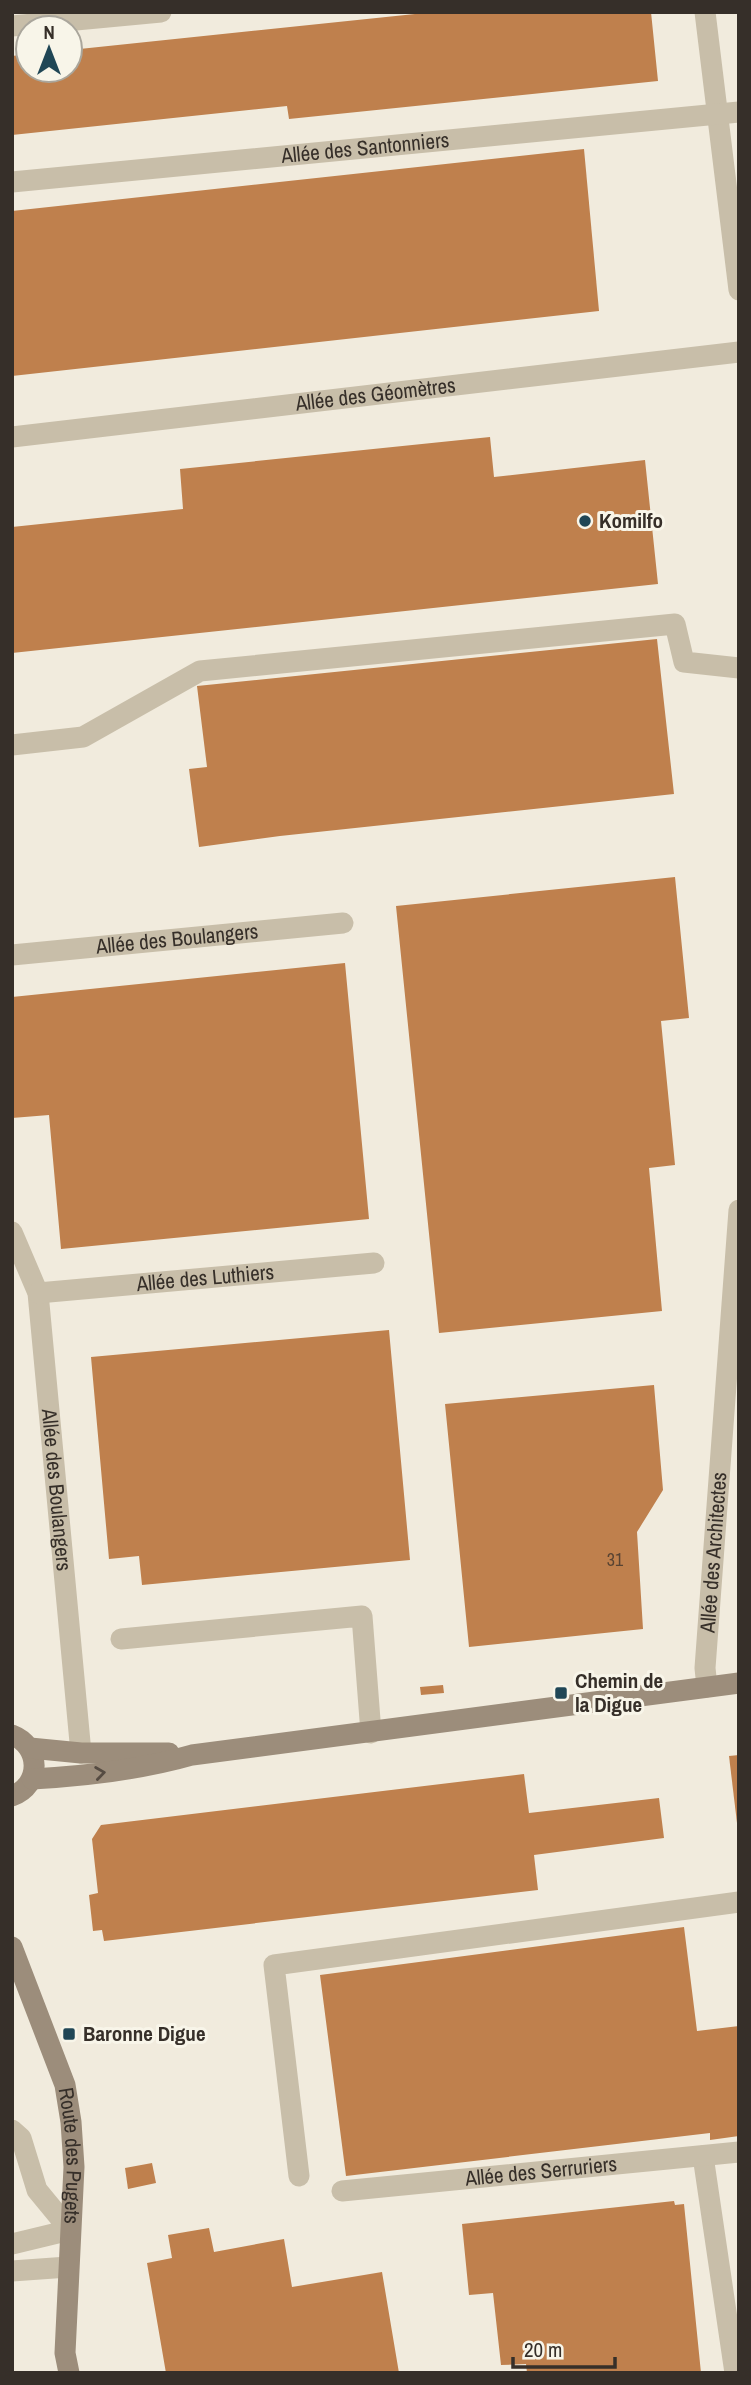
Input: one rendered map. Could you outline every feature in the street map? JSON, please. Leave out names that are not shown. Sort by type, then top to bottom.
[{"type":"main road","points":[[32,1779],[81,1776],[158,1765],[192,1755],[739,1683]]},
{"type":"main road","points":[[12,1735],[30,1748],[35,1763],[32,1779],[26,1788],[12,1796]]},
{"type":"main road","points":[[30,1748],[81,1753],[156,1752],[192,1755]]},
{"type":"main road","name":"Route des Pugets","points":[[12,1947],[65,2085],[71,2122],[74,2167],[65,2353],[69,2373]]},
{"type":"street","points":[[12,26],[162,12]]},
{"type":"street","points":[[705,12],[728,113],[739,290]]},
{"type":"street","name":"Allée des Santonniers","points":[[12,182],[728,113]]},
{"type":"street","name":"Allée des Géomètres","points":[[12,437],[739,352]]},
{"type":"street","points":[[12,745],[83,737],[200,671],[676,624],[684,662],[739,668]]},
{"type":"street","name":"Allée des Boulangers","points":[[12,955],[343,923]]},
{"type":"street","name":"Allée des Architectes","points":[[707,1687],[705,1668],[739,1210]]},
{"type":"street","name":"Allée des Boulangers","points":[[12,1232],[38,1293],[81,1753]]},
{"type":"street","name":"Allée des Luthiers","points":[[38,1293],[374,1263]]},
{"type":"street","points":[[121,1639],[362,1616],[371,1733]]},
{"type":"street","points":[[299,2176],[274,1965],[739,1902]]},
{"type":"street","points":[[12,2130],[21,2138],[37,2190],[70,2230],[12,2244]]},
{"type":"street","name":"Allée des Serruriers","points":[[342,2191],[739,2152]]},
{"type":"street","points":[[703,2156],[735,2373]]},
{"type":"street","points":[[12,2271],[68,2267]]},
{"type":"building","points":[[434,12],[651,12],[658,81],[289,119],[287,106],[12,135],[12,56],[14,84],[84,84],[84,49]]},
{"type":"building","points":[[584,149],[599,311],[12,376],[12,211]]},
{"type":"building","points":[[490,437],[494,477],[645,460],[658,584],[12,653],[12,527],[183,509],[180,469]]},
{"type":"building","points":[[657,639],[674,794],[199,847],[189,769],[207,767],[197,686]]},
{"type":"building","points":[[675,877],[689,1018],[661,1021],[675,1165],[649,1168],[662,1311],[439,1333],[396,906]]},
{"type":"building","points":[[345,963],[369,1219],[61,1249],[49,1115],[12,1118],[12,997]]},
{"type":"building","points":[[389,1330],[410,1560],[142,1585],[139,1556],[109,1559],[91,1357]]},
{"type":"building","points":[[654,1385],[663,1490],[637,1532],[643,1629],[469,1647],[445,1404]]},
{"type":"building","points":[[443,1685],[444,1693],[421,1695],[420,1687]]},
{"type":"building","points":[[739,1755],[739,1823],[737,1823],[729,1756]]},
{"type":"building","points":[[524,1774],[529,1813],[659,1798],[664,1838],[534,1855],[538,1890],[104,1941],[102,1930],[93,1931],[89,1895],[98,1893],[92,1839],[101,1825]]},
{"type":"building","points":[[684,1927],[697,2031],[739,2026],[739,2136],[710,2140],[710,2133],[346,2176],[320,1975]]},
{"type":"building","points":[[152,2163],[156,2183],[128,2189],[125,2168]]},
{"type":"building","points":[[674,2201],[675,2205],[684,2204],[701,2373],[527,2373],[526,2364],[501,2365],[493,2293],[469,2295],[462,2224]]},
{"type":"building","points":[[209,2228],[214,2252],[284,2239],[292,2287],[382,2272],[399,2373],[166,2373],[147,2263],[172,2258],[168,2235]]},
{"type":"place","name":"Komilfo","points":[[585,521]]},
{"type":"place","name":"Chemin de la Digue","points":[[561,1693]]},
{"type":"place","name":"Baronne Digue","points":[[69,2034]]}]
